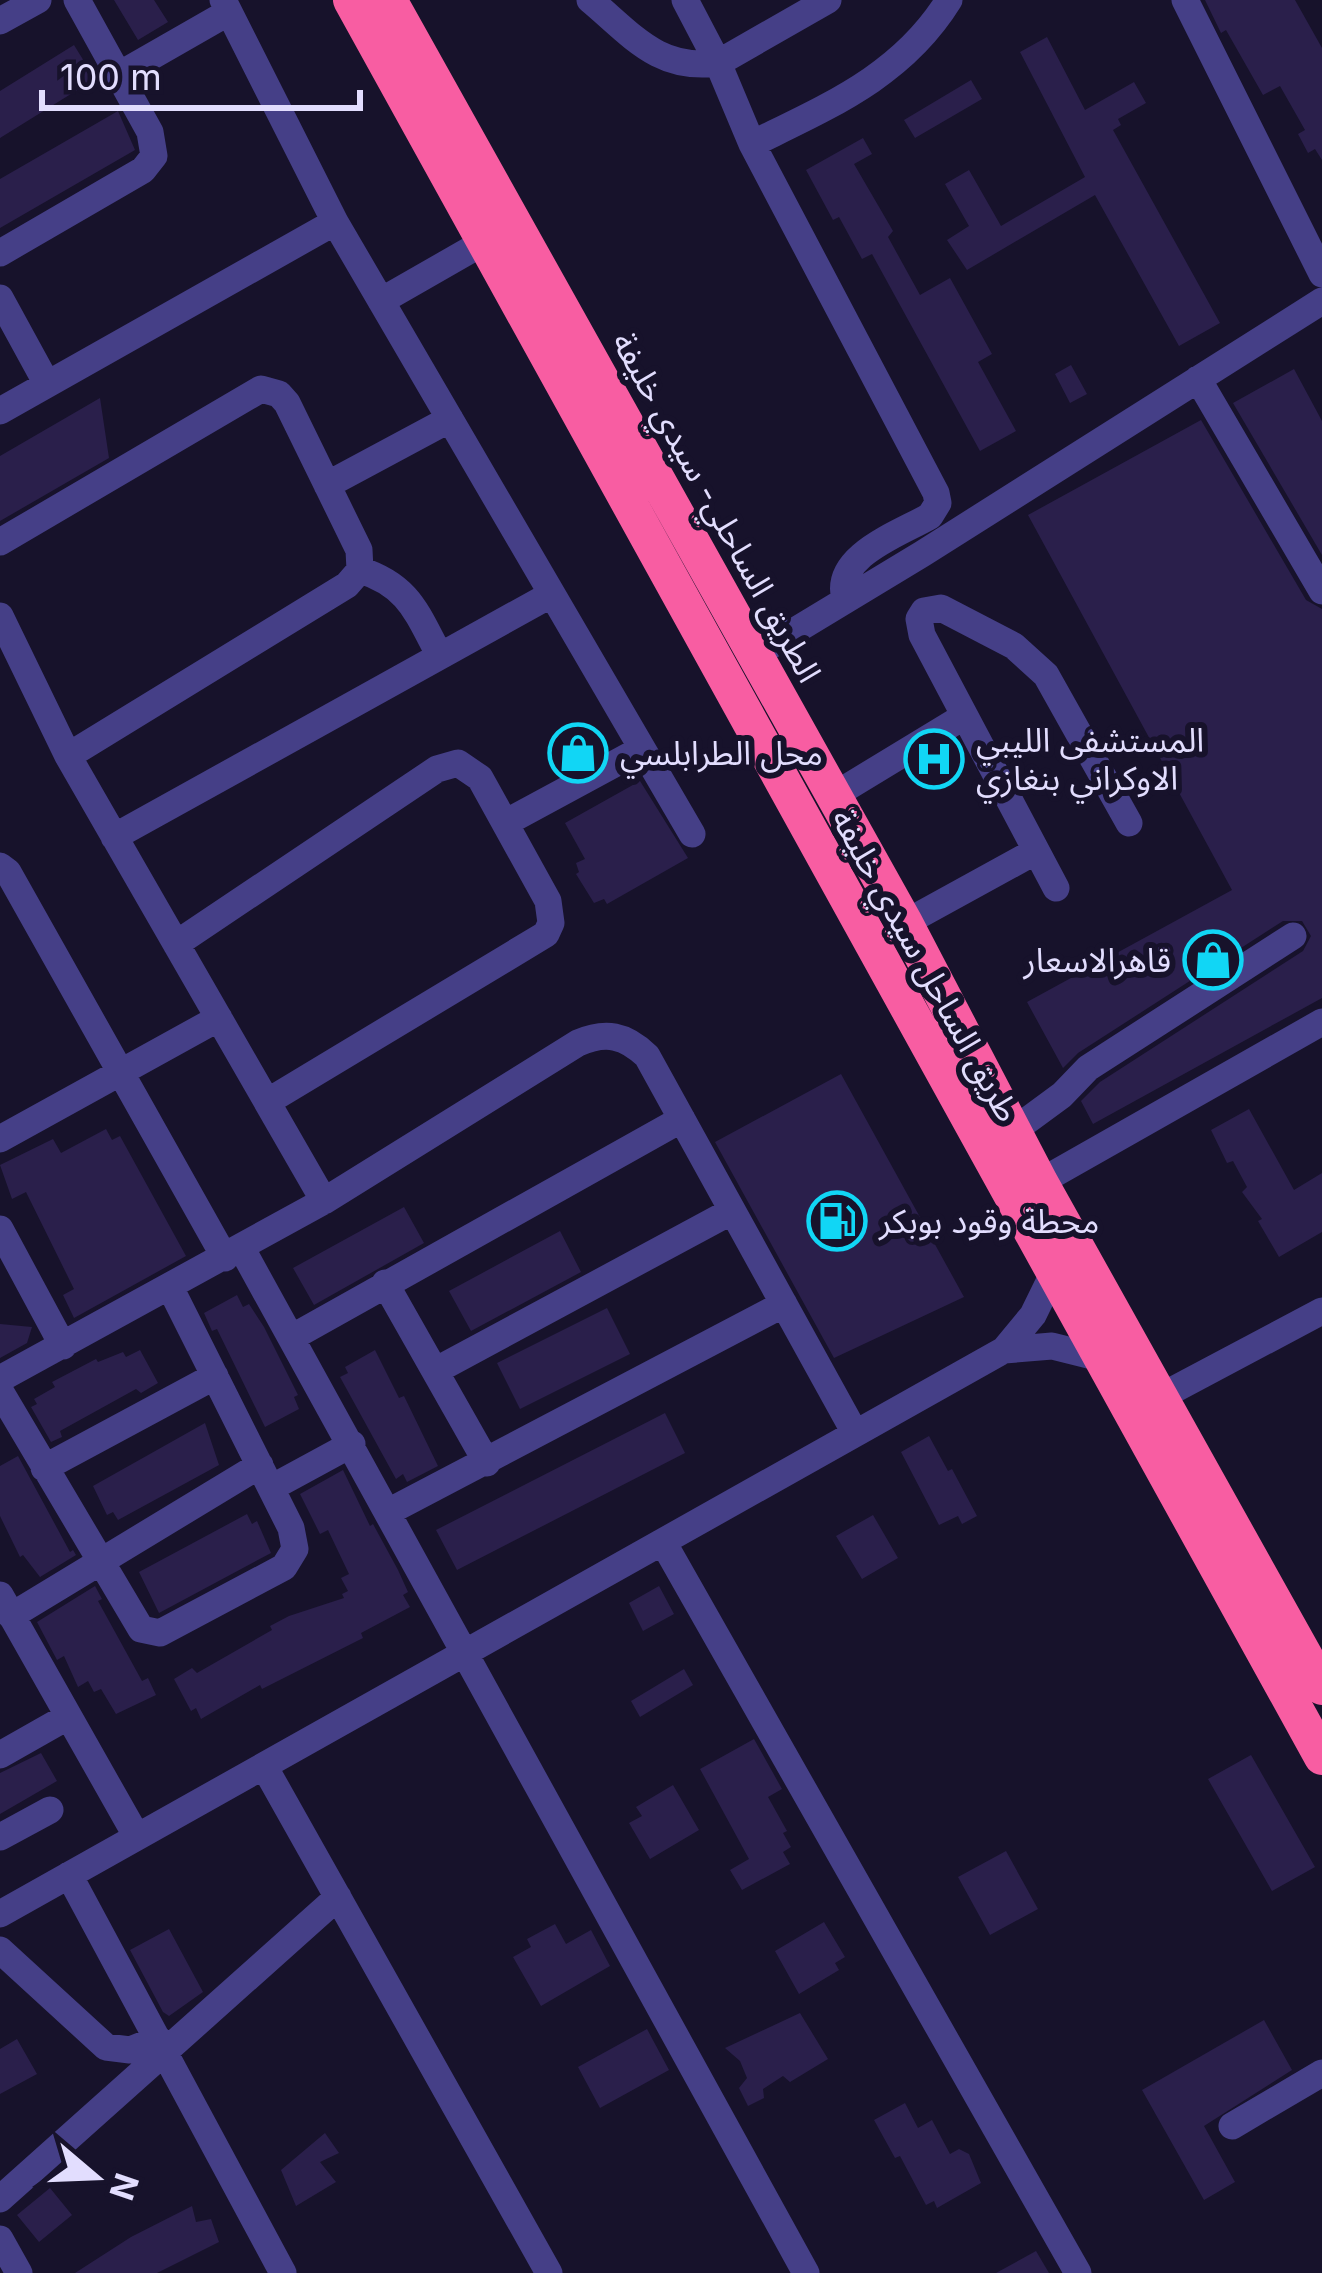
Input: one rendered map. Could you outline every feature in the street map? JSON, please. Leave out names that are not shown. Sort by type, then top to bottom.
[{"type":"highway","points":[[351,0],[446,134]]},
{"type":"highway","points":[[389,0],[446,134]]},
{"type":"highway","name":"طريق الساحل سيدي خليفة","points":[[446,134],[484,242],[1322,1756]]},
{"type":"highway","name":"الطريق الساحلي- سيدي خليفة","points":[[446,134],[754,655],[1322,1687]]},
{"type":"street","points":[[0,21],[38,0]]},
{"type":"street","points":[[0,253],[150,164],[155,148],[77,0]]},
{"type":"street","points":[[590,0],[650,53],[683,64],[718,63],[828,0]]},
{"type":"street","points":[[685,0],[752,144],[938,497],[930,516],[851,564],[843,577],[845,599]]},
{"type":"street","points":[[752,144],[875,81],[921,39],[949,0]]},
{"type":"street","points":[[1185,0],[1322,274]]},
{"type":"street","points":[[119,75],[226,6],[334,222],[692,833]]},
{"type":"street","points":[[0,411],[334,222]]},
{"type":"street","points":[[381,301],[484,242]]},
{"type":"street","points":[[0,298],[47,384]]},
{"type":"street","points":[[754,655],[1322,301]]},
{"type":"street","points":[[1198,379],[1322,592]]},
{"type":"street","points":[[0,542],[261,389],[279,394],[287,403],[359,550],[360,571],[347,585],[68,756]]},
{"type":"street","points":[[328,485],[450,419]]},
{"type":"street","points":[[360,571],[394,584],[407,595],[440,656]]},
{"type":"street","points":[[114,837],[552,594]]},
{"type":"street","points":[[1056,888],[963,717],[918,628],[919,619],[932,608],[1014,646],[1046,675],[1129,823]]},
{"type":"street","points":[[0,616],[68,756],[325,1201]]},
{"type":"street","points":[[833,796],[963,717]]},
{"type":"street","points":[[505,823],[642,748]]},
{"type":"street","points":[[176,944],[446,764],[471,768],[505,823],[548,901],[551,923],[545,934],[267,1102]]},
{"type":"street","points":[[904,922],[1036,851]]},
{"type":"street","points":[[0,866],[8,872],[120,1071],[291,1338],[352,1444],[806,2273]]},
{"type":"street","points":[[1013,1131],[1062,1095],[1088,1068],[1293,936]]},
{"type":"street","points":[[0,1139],[219,1018]]},
{"type":"street","points":[[1040,1182],[1322,1022]]},
{"type":"street","points":[[0,1379],[325,1201],[596,1035],[614,1035],[633,1042],[647,1056],[855,1433]]},
{"type":"street","points":[[291,1338],[682,1119]]},
{"type":"street","points":[[436,1371],[732,1211]]},
{"type":"street","points":[[0,1229],[63,1346]]},
{"type":"street","points":[[0,1914],[1004,1350],[1033,1315],[1053,1274]]},
{"type":"street","points":[[385,1283],[488,1463]]},
{"type":"street","points":[[0,1391],[141,1629],[160,1633],[284,1567],[291,1559],[295,1538],[170,1287]]},
{"type":"street","points":[[389,1511],[784,1304]]},
{"type":"street","points":[[1160,1397],[1322,1311]]},
{"type":"street","points":[[1004,1350],[1052,1346],[1100,1358]]},
{"type":"street","points":[[44,1468],[215,1376]]},
{"type":"street","points":[[137,1837],[8,1622],[99,1563],[266,1477],[352,1444]]},
{"type":"street","points":[[663,1542],[1078,2273]]},
{"type":"street","points":[[0,1755],[68,1717]]},
{"type":"street","points":[[264,1766],[549,2273]]},
{"type":"street","points":[[0,1837],[50,1810]]},
{"type":"street","points":[[70,1875],[283,2273]]},
{"type":"street","points":[[0,2198],[160,2046],[338,1897]]},
{"type":"street","points":[[0,1950],[106,2047],[160,2046]]},
{"type":"street","points":[[1232,2126],[1322,2073]]},
{"type":"street","points":[[0,2239],[19,2273]]},
{"type":"building","points":[[114,0],[154,0],[168,22],[138,40]]},
{"type":"building","points":[[1205,0],[1295,0],[1322,48],[1322,160],[1315,149],[1308,153],[1298,134],[1305,130],[1280,86],[1263,95]]},
{"type":"building","points":[[1047,37],[1085,110],[1134,82],[1146,103],[1118,119],[1121,125],[1113,130],[1220,323],[1179,346],[1095,195],[967,270],[947,240],[969,226],[945,184],[969,170],[1001,226],[1085,177],[1020,52]]},
{"type":"building","points":[[74,45],[95,79],[0,138],[0,91]]},
{"type":"building","points":[[971,80],[982,99],[915,138],[904,120]]},
{"type":"building","points":[[118,111],[135,150],[0,228],[0,179]]},
{"type":"building","points":[[863,138],[872,154],[854,164],[893,231],[888,237],[920,295],[950,278],[992,354],[978,362],[1016,431],[980,451],[872,254],[862,259],[839,217],[833,220],[806,170]]},
{"type":"building","points":[[1071,365],[1087,394],[1070,403],[1055,374]]},
{"type":"building","points":[[1294,369],[1322,421],[1322,555],[1233,403]]},
{"type":"building","points":[[100,398],[109,458],[0,521],[0,456]]},
{"type":"building","points":[[1201,420],[1306,600],[1322,609],[1322,998],[1093,1124],[1081,1101],[1100,1082],[1303,951],[1311,936],[1302,921],[1283,921],[1078,1053],[1063,1068],[1027,1002],[1232,890],[1028,515]]},
{"type":"building","points":[[640,781],[688,858],[607,904],[604,899],[594,903],[576,874],[576,863],[585,859],[565,823]]},
{"type":"building","name":"محطة وقود بوبكر","points":[[841,1074],[964,1297],[834,1358],[715,1142]]},
{"type":"building","points":[[1249,1109],[1294,1190],[1322,1173],[1322,1232],[1279,1257],[1258,1221],[1262,1219],[1242,1192],[1247,1187],[1233,1161],[1227,1163],[1211,1130]]},
{"type":"building","points":[[106,1129],[112,1140],[120,1136],[186,1256],[74,1318],[63,1295],[74,1289],[26,1192],[12,1199],[0,1165],[53,1139],[61,1153]]},
{"type":"building","points":[[404,1207],[424,1243],[314,1305],[293,1268]]},
{"type":"building","points":[[560,1231],[581,1272],[471,1331],[449,1291]]},
{"type":"building","points":[[237,1295],[264,1327],[298,1395],[294,1397],[299,1409],[265,1427],[217,1329],[212,1331],[204,1313]]},
{"type":"building","points":[[607,1308],[630,1354],[520,1409],[497,1363]]},
{"type":"building","points":[[0,1324],[32,1327],[27,1343],[0,1358]]},
{"type":"building","points":[[140,1350],[158,1383],[141,1393],[136,1389],[60,1431],[62,1437],[51,1442],[31,1407],[37,1404],[34,1399],[55,1387],[52,1382],[96,1359],[123,1352],[126,1357]]},
{"type":"building","points":[[375,1350],[438,1466],[407,1482],[403,1474],[396,1479],[340,1377],[348,1373],[345,1367]]},
{"type":"building","points":[[665,1413],[685,1453],[457,1570],[436,1530]]},
{"type":"building","points":[[205,1423],[219,1465],[118,1520],[113,1512],[107,1515],[93,1486]]},
{"type":"building","points":[[929,1436],[977,1516],[962,1524],[958,1516],[939,1525],[901,1452]]},
{"type":"building","points":[[18,1456],[70,1552],[76,1555],[40,1577],[20,1557],[0,1516],[0,1466]]},
{"type":"building","points":[[343,1470],[398,1570],[410,1607],[361,1633],[363,1638],[262,1689],[260,1685],[201,1719],[196,1708],[191,1711],[174,1679],[192,1668],[197,1673],[272,1630],[270,1626],[344,1598],[342,1594],[348,1591],[341,1578],[349,1574],[328,1530],[320,1534],[300,1494]]},
{"type":"building","points":[[247,1514],[252,1524],[257,1521],[271,1553],[159,1613],[139,1572]]},
{"type":"building","points":[[873,1515],[898,1558],[862,1579],[836,1536]]},
{"type":"building","points":[[95,1586],[102,1599],[98,1601],[142,1681],[148,1678],[156,1695],[116,1714],[101,1689],[94,1692],[88,1681],[78,1687],[64,1656],[57,1660],[37,1622]]},
{"type":"building","points":[[659,1586],[674,1614],[643,1631],[629,1603]]},
{"type":"building","points":[[684,1669],[693,1685],[640,1717],[631,1701]]},
{"type":"building","points":[[754,1739],[782,1789],[768,1797],[787,1831],[783,1833],[791,1847],[783,1852],[790,1864],[742,1890],[730,1870],[749,1859],[700,1769]]},
{"type":"building","points":[[41,1753],[57,1781],[0,1814],[0,1773]]},
{"type":"building","points":[[1251,1755],[1315,1867],[1272,1891],[1208,1779]]},
{"type":"building","points":[[673,1785],[699,1830],[650,1859],[629,1823],[642,1816],[636,1807]]},
{"type":"building","points":[[1006,1851],[1038,1909],[990,1935],[958,1877]]},
{"type":"building","points":[[824,1922],[845,1957],[835,1963],[839,1970],[799,1994],[775,1951]]},
{"type":"building","points":[[555,1924],[566,1944],[591,1930],[610,1966],[541,2006],[513,1957],[531,1947],[527,1939]]},
{"type":"building","points":[[169,1929],[203,1992],[169,2016],[130,1950]]},
{"type":"building","points":[[800,2013],[828,2059],[790,2082],[783,2076],[763,2089],[764,2098],[748,2106],[739,2088],[747,2078],[740,2061],[725,2048]]},
{"type":"building","points":[[1264,2020],[1292,2070],[1204,2126],[1235,2182],[1204,2200],[1142,2090]]},
{"type":"building","points":[[647,2029],[669,2070],[600,2108],[578,2067]]},
{"type":"building","points":[[17,2039],[37,2074],[0,2094],[0,2049]]},
{"type":"building","points":[[905,2103],[918,2128],[932,2120],[950,2154],[959,2149],[969,2154],[981,2183],[937,2208],[934,2201],[926,2205],[874,2120]]},
{"type":"building","points":[[325,2133],[339,2153],[320,2162],[336,2182],[296,2206],[281,2170]]},
{"type":"building","points":[[50,2188],[72,2215],[39,2242],[17,2215]]},
{"type":"building","points":[[192,2206],[196,2222],[211,2219],[219,2242],[157,2273],[75,2273],[131,2237]]},
{"type":"building","points":[[1036,2251],[1049,2273],[996,2273]]},
{"type":"place","name":"محل الطرابلسي","points":[[578,753]]},
{"type":"place","name":"المستشفى الليبي الاوكراني بنغازي","points":[[934,759]]},
{"type":"place","name":"قاهرالاسعار","points":[[1213,960]]},
{"type":"place","name":"محطة وقود بوبكر","points":[[837,1221]]}]
